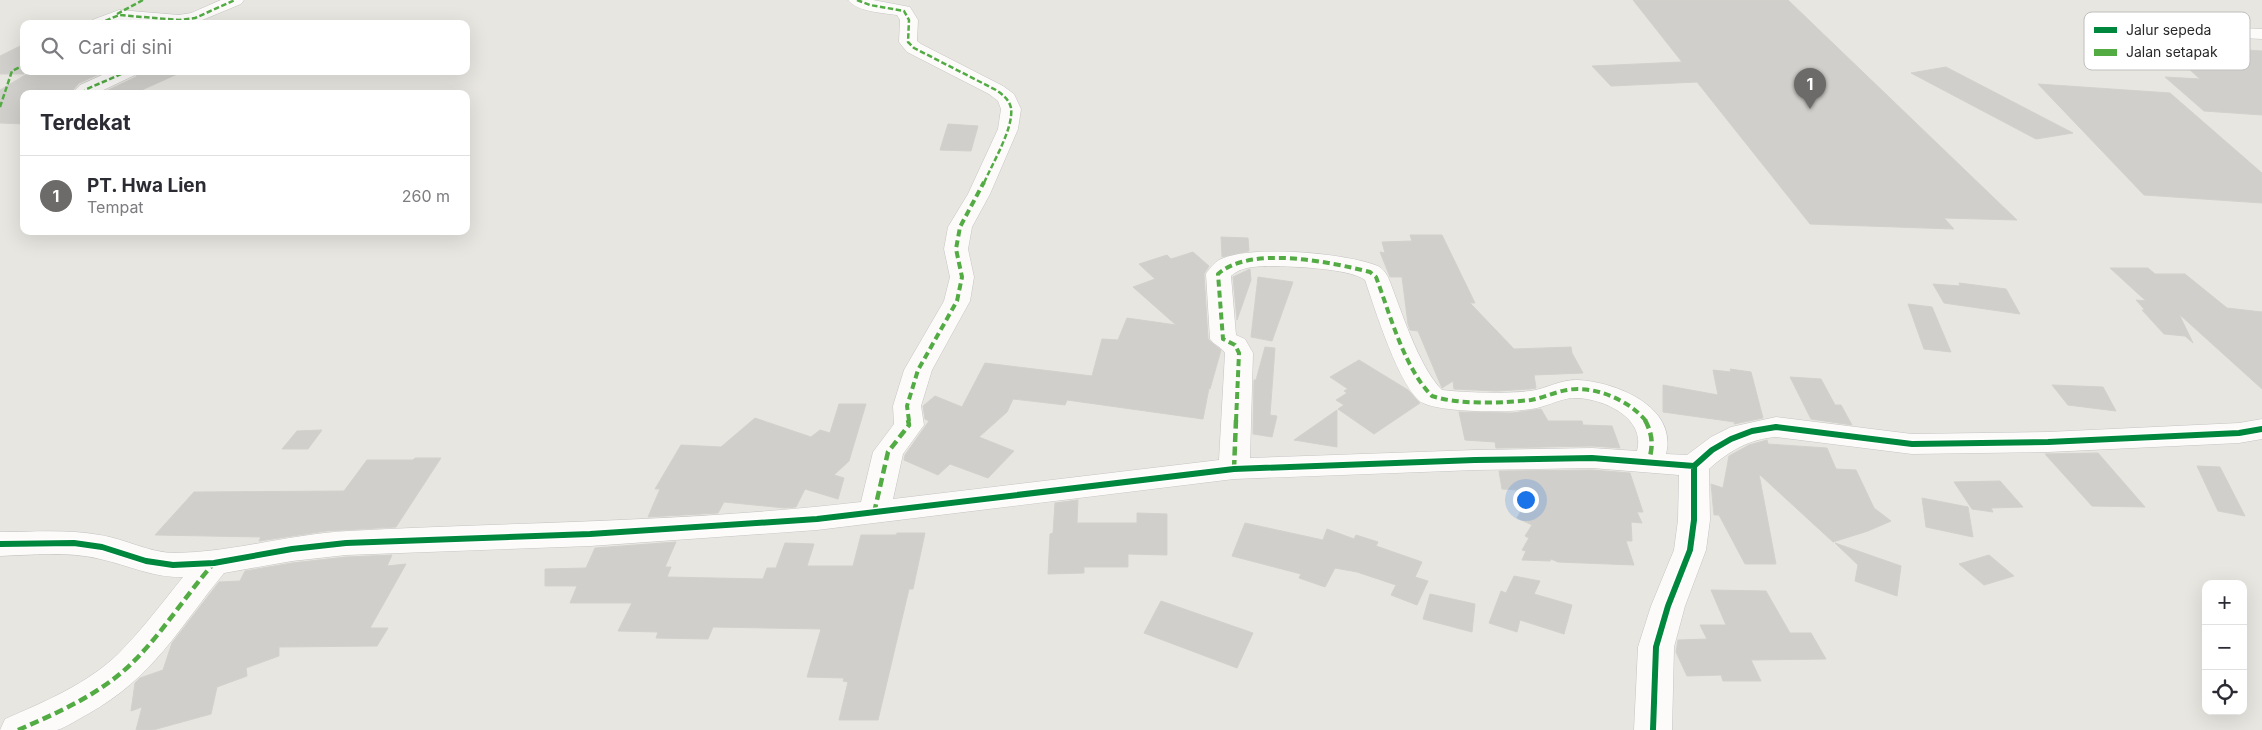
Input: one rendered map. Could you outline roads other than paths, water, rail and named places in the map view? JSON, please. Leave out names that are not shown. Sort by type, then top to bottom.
[{"type":"street","points":[[106,20],[143,0]]},
{"type":"street","points":[[106,20],[186,20],[204,15],[235,0]]},
{"type":"street","points":[[857,0],[863,4],[904,11],[909,20],[908,42],[914,48],[996,90],[1007,98],[1011,109],[1008,129],[988,175],[960,228],[956,249],[962,277],[957,301],[918,370],[907,406],[909,425],[888,452],[874,513]]},
{"type":"street","points":[[87,90],[119,75]]},
{"type":"street","points":[[1234,469],[1239,353],[1235,345],[1223,339],[1218,274],[1221,268],[1230,264],[1258,259],[1320,263],[1370,272],[1376,277],[1418,380],[1432,396],[1448,400],[1530,400],[1562,390],[1588,390],[1615,399],[1640,412],[1648,420],[1654,439],[1654,450],[1649,461]]},
{"type":"street","points":[[1653,730],[1656,647],[1668,606],[1690,550],[1694,520],[1694,466],[1715,447],[1741,433],[1757,428],[1776,427],[1912,444],[2048,442],[2231,434],[2262,429]]},
{"type":"street","points":[[0,544],[74,543],[102,547],[146,561],[173,565],[214,563],[292,549],[346,543],[590,534],[817,519],[1234,469],[1475,460],[1592,458],[1694,466]]},
{"type":"street","points":[[18,730],[93,693],[117,676],[137,657],[192,587],[214,563]]},
{"type":"place","name":"PT. Hwa Lien","points":[[1810,109]]}]
